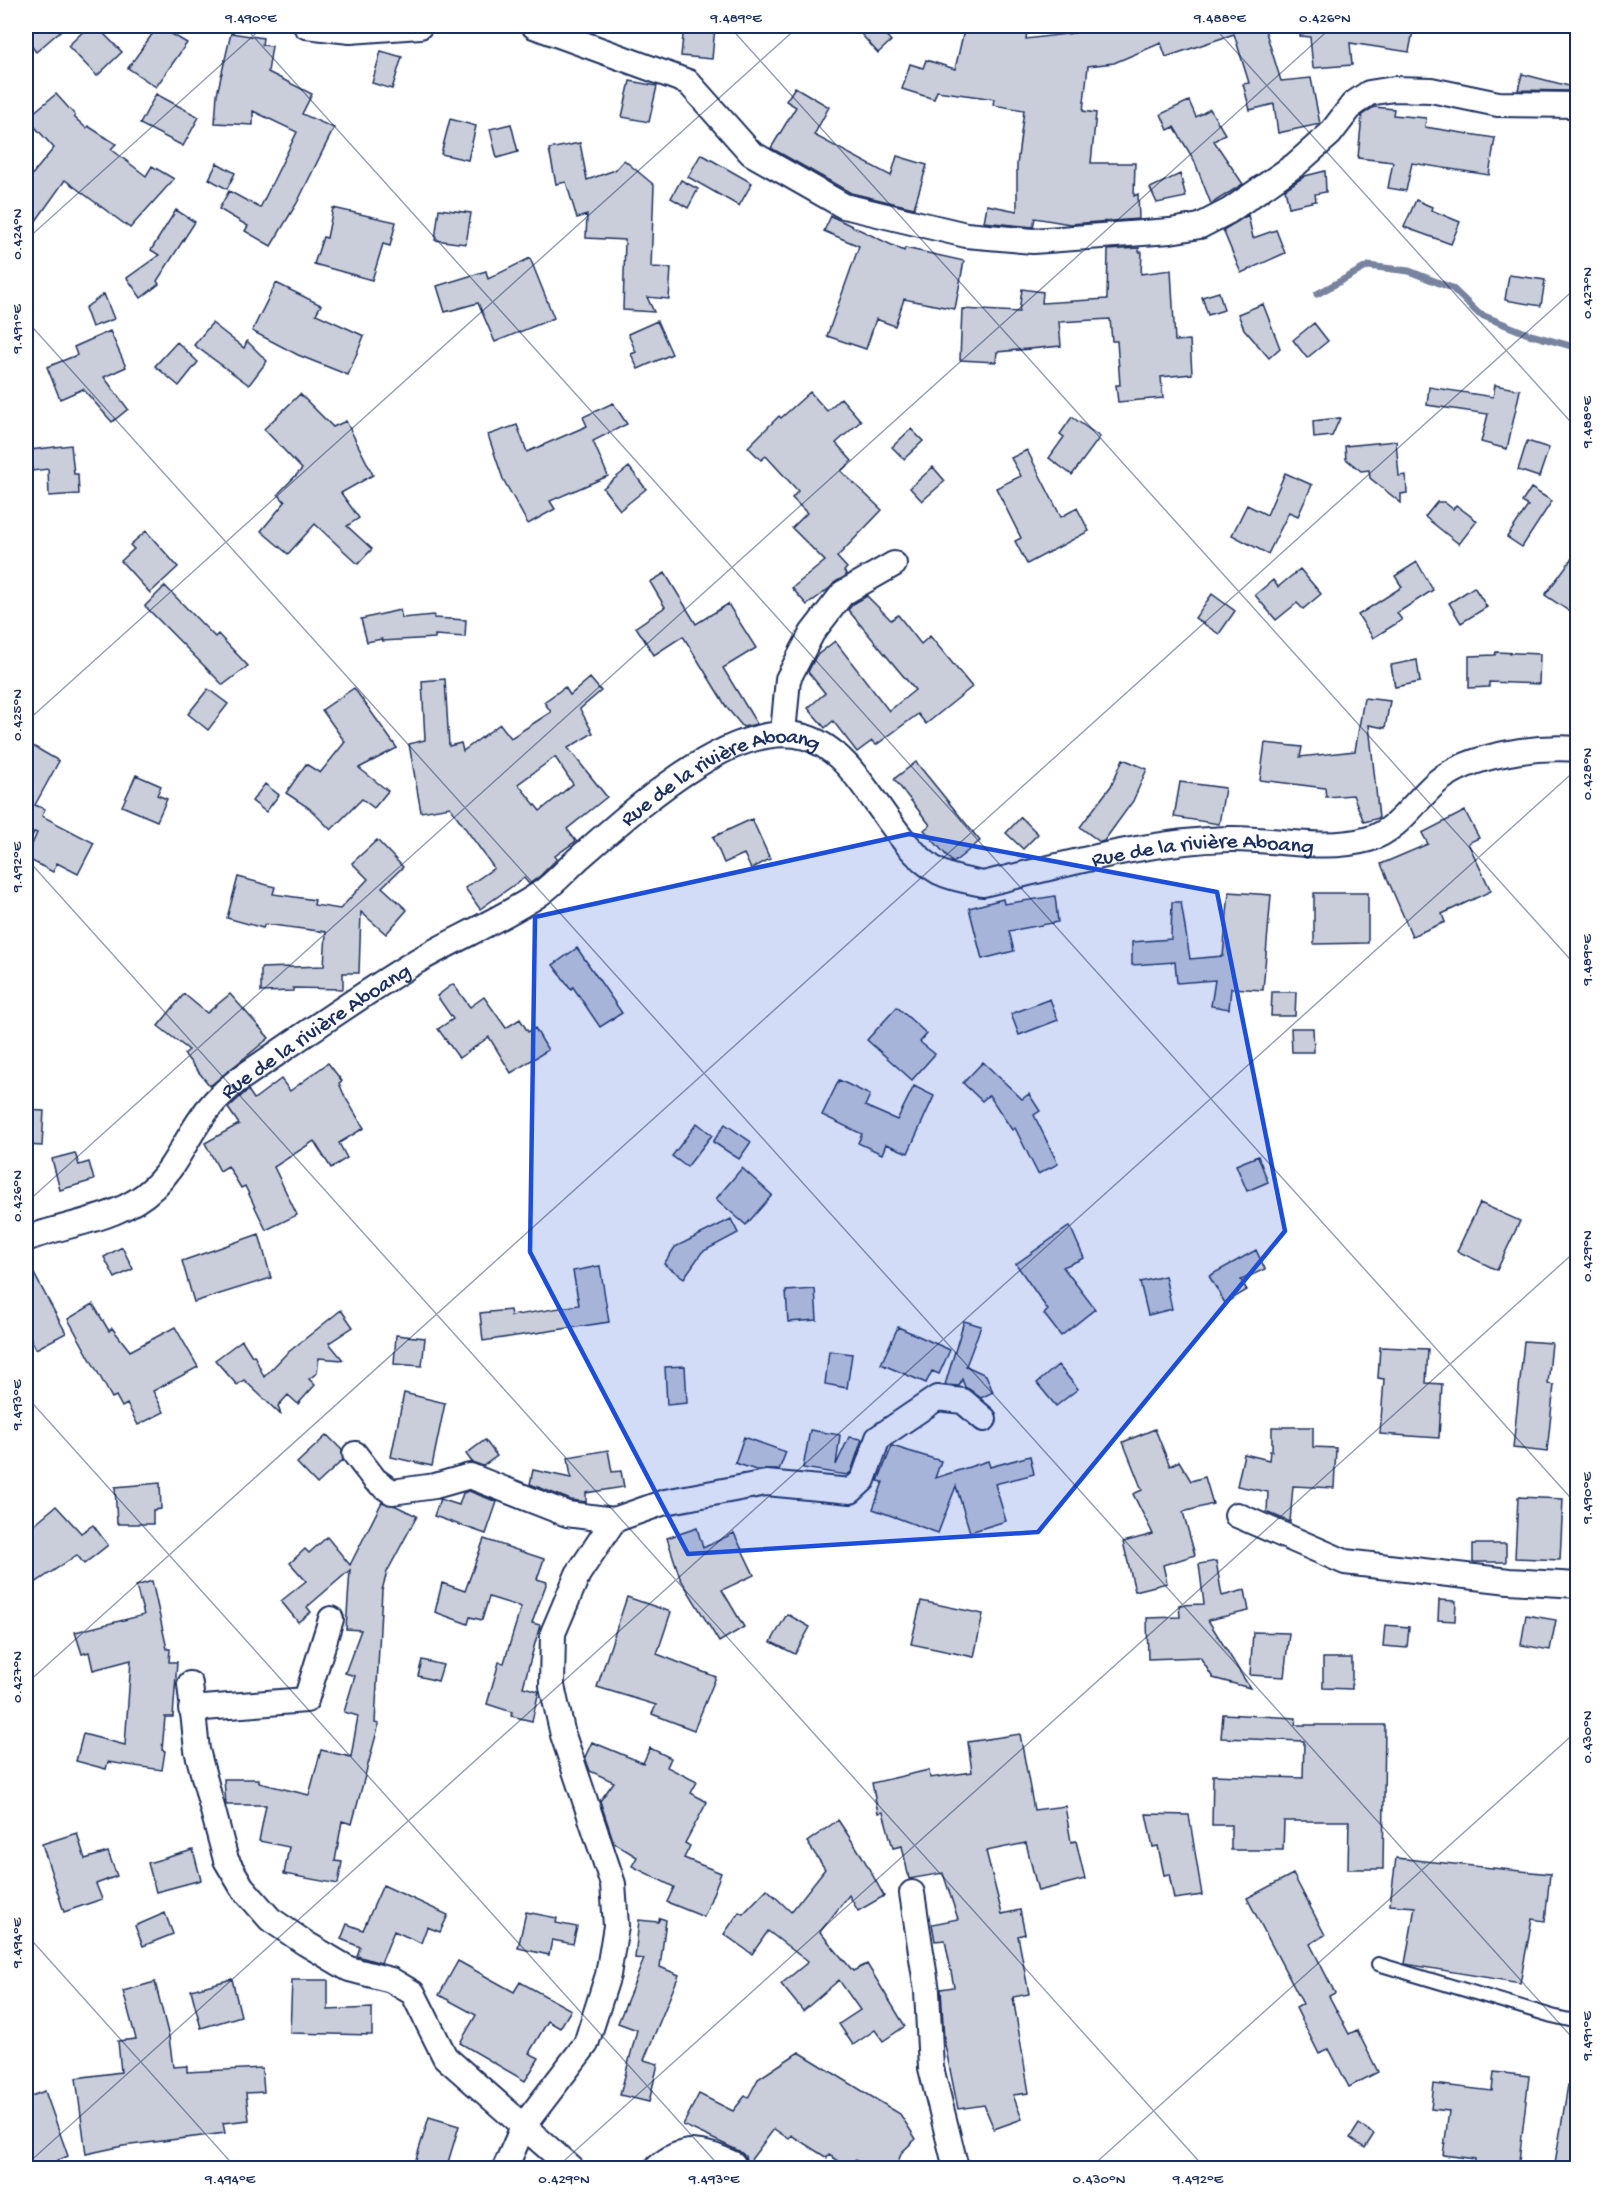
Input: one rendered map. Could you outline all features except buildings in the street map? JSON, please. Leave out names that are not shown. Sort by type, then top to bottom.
[{"type":"street","points":[[306,26],[350,31],[420,26]]},
{"type":"street","points":[[534,26],[688,82],[751,153],[844,206],[966,235],[1033,242],[1170,231],[1200,226],[1229,211],[1295,165],[1330,134],[1353,104],[1369,93],[1394,89],[1431,90],[1498,104],[1578,105]]},
{"type":"street","points":[[783,733],[788,679],[812,633],[843,592],[894,564]]},
{"type":"street","name":"Rue de la rivière Aboang","points":[[26,1239],[131,1204],[152,1190],[170,1169],[205,1112],[216,1098],[238,1080],[417,961],[540,894],[626,818],[714,754],[759,735],[783,733],[808,738],[830,750],[855,775],[917,855],[939,872],[983,884],[1159,846],[1229,839],[1346,843],[1371,838],[1392,827],[1438,781],[1454,771],[1515,752],[1578,749]]},
{"type":"street","points":[[355,1454],[375,1480],[392,1492],[435,1486],[470,1476],[567,1514],[614,1520],[665,1502],[766,1483],[851,1491],[863,1480],[878,1438],[937,1398],[963,1401],[984,1419]]},
{"type":"street","points":[[1237,1515],[1345,1562],[1509,1581],[1578,1585]]},
{"type":"street","points":[[505,2169],[524,2125],[586,2044],[608,1975],[616,1926],[613,1884],[563,1735],[552,1686],[553,1633],[578,1574],[614,1520]]},
{"type":"street","points":[[191,1709],[306,1700],[331,1619]]},
{"type":"street","points":[[190,1684],[197,1750],[226,1860],[242,1887],[270,1919],[305,1943],[349,1969],[391,1980],[413,1993],[427,2016],[445,2057],[571,2169]]},
{"type":"street","points":[[912,1893],[927,1991],[931,2068],[956,2169]]},
{"type":"street","points":[[657,2169],[684,2152],[708,2153],[733,2164]]},
{"type":"lane","points":[[1378,1964],[1578,2022]]},
{"type":"highlighted area","points":[[909,834],[1217,892],[1285,1231],[1038,1532],[688,1554],[530,1252],[535,917]]},
{"type":"waterway","points":[[1317,294],[1368,266],[1409,271],[1452,288],[1479,314],[1528,334],[1578,348]]}]
